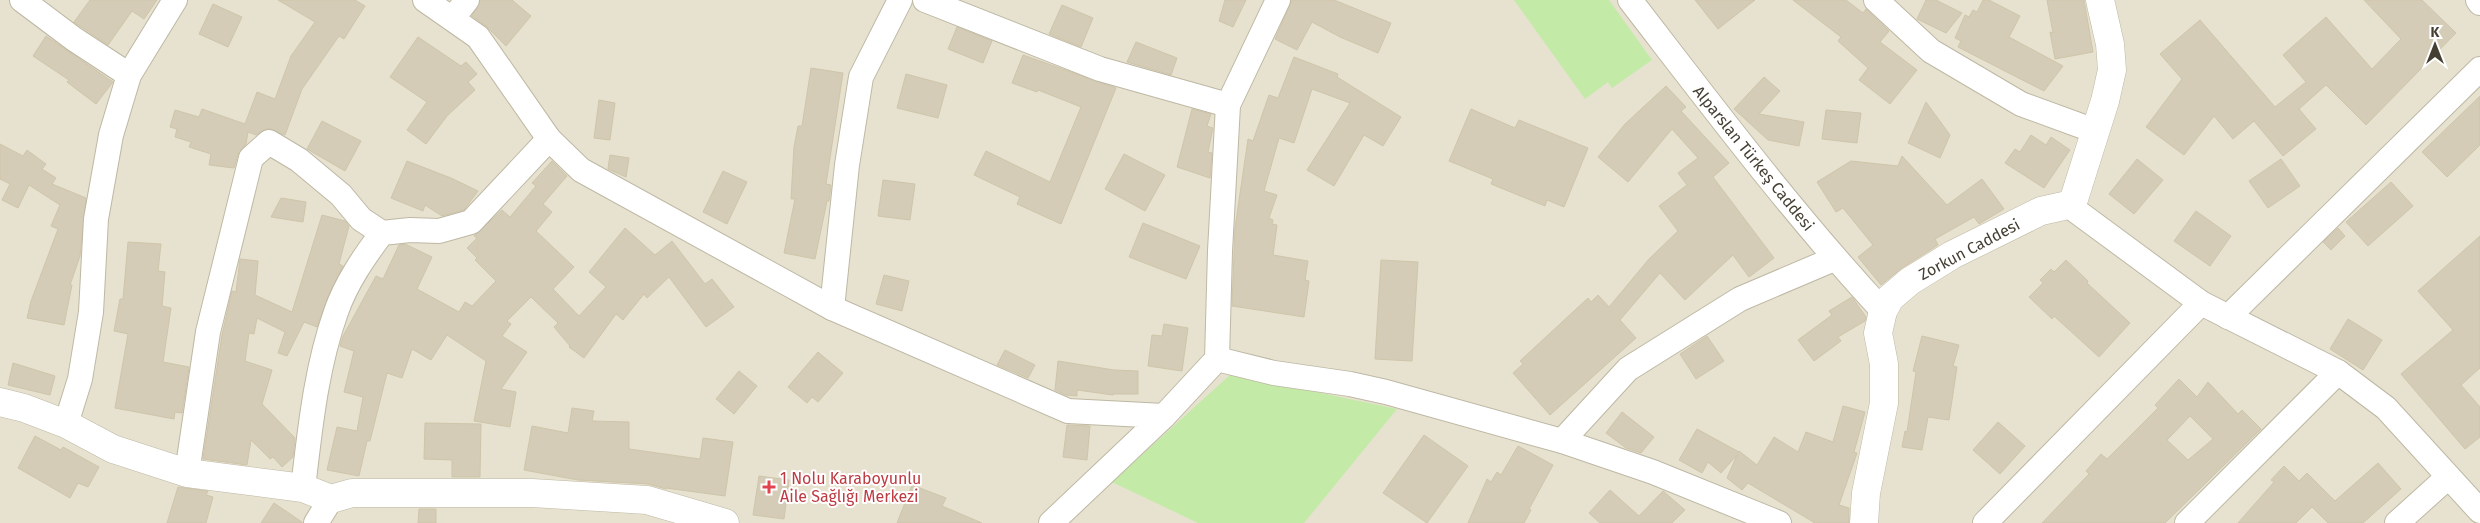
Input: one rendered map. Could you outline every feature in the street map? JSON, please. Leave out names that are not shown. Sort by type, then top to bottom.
[{"type":"street","points":[[22,0],[74,39],[129,75]]},
{"type":"street","points":[[66,424],[80,379],[90,312],[96,220],[111,135],[129,75],[175,0]]},
{"type":"street","points":[[425,0],[460,9],[549,139],[581,170],[832,308],[1068,411],[1164,416]]},
{"type":"street","points":[[832,308],[847,165],[861,77],[900,0]]},
{"type":"street","points":[[925,0],[1100,70],[1228,105]]},
{"type":"street","points":[[1051,523],[1164,416],[1217,359],[1220,251],[1228,105],[1278,0]]},
{"type":"street","name":"Alparslan Türkeş Caddesi","points":[[1630,0],[1736,137],[1834,258],[1883,311]]},
{"type":"street","points":[[1876,0],[1931,51],[1939,56],[2021,104],[2095,131]]},
{"type":"street","points":[[2100,0],[2110,44],[2112,70],[2083,176],[2074,199],[2068,205],[2201,303],[2338,372],[2386,408],[2480,511]]},
{"type":"street","points":[[2228,317],[2480,69]]},
{"type":"street","points":[[187,473],[208,332],[252,158],[269,142],[306,166],[341,195],[361,220],[382,233],[410,230],[439,231],[471,222],[549,139]]},
{"type":"street","name":"Zorkun Caddesi","points":[[1864,523],[1866,493],[1884,403],[1884,364],[1878,333],[1883,311],[1890,298],[1910,281],[1952,254],[2041,211],[2068,205]]},
{"type":"street","points":[[303,488],[311,420],[322,361],[336,311],[360,262],[382,233]]},
{"type":"street","points":[[1562,441],[1628,369],[1740,299],[1834,258]]},
{"type":"street","points":[[1985,523],[2201,303]]},
{"type":"street","points":[[1217,359],[1274,373],[1350,384],[1386,392],[1562,441],[1653,472],[1779,523]]},
{"type":"street","points":[[2187,523],[2338,372]]},
{"type":"street","points":[[0,402],[66,424],[112,449],[187,473],[303,488],[332,499],[352,493],[532,493],[647,500],[725,523]]},
{"type":"street","points":[[2397,523],[2448,477]]},
{"type":"street","points":[[316,523],[332,499]]},
{"type":"shaded area","points":[[0,0],[2480,0],[2480,523],[0,523]]},
{"type":"green space","points":[[1514,0],[1609,0],[1652,60],[1612,88],[1608,82],[1585,99]]},
{"type":"green space","points":[[1231,374],[1397,409],[1304,523],[1198,523],[1112,482]]},
{"type":"building","points":[[90,0],[157,0],[144,19],[132,11],[108,45],[74,22]]},
{"type":"building","points":[[278,0],[355,0],[365,6],[344,39],[339,36],[302,89],[285,135],[268,128],[256,135],[248,132],[246,144],[238,154],[234,168],[209,165],[211,154],[189,147],[191,142],[175,137],[177,129],[170,127],[175,110],[199,117],[202,109],[245,124],[257,92],[275,99],[291,56],[315,22]]},
{"type":"building","points":[[480,0],[512,0],[531,16],[506,46],[486,26],[472,16]]},
{"type":"building","points":[[1225,0],[1246,0],[1233,27],[1219,21]]},
{"type":"building","points":[[1292,0],[1334,0],[1391,23],[1378,53],[1340,37],[1312,22],[1297,50],[1275,39]]},
{"type":"building","points":[[1695,0],[1755,0],[1718,29]]},
{"type":"building","points":[[1793,0],[1846,0],[1863,13],[1866,9],[1889,31],[1880,42],[1917,70],[1890,104],[1859,80],[1868,68],[1838,41],[1841,37]]},
{"type":"building","points":[[1926,0],[1936,0],[1962,13],[1946,33],[1917,19]]},
{"type":"building","points":[[1983,0],[1989,0],[2020,16],[2009,37],[2063,66],[2044,91],[1958,47],[1961,41],[1955,38],[1965,15],[1969,17],[1973,10],[1977,12]]},
{"type":"building","points":[[2047,0],[2084,0],[2093,52],[2055,59],[2050,32],[2053,33]]},
{"type":"building","points":[[2364,0],[2422,0],[2456,33],[2366,125],[2326,85],[2299,109],[2316,129],[2283,156],[2254,121],[2233,139],[2214,116],[2184,155],[2146,127],[2182,79],[2160,54],[2200,20],[2275,107],[2306,82],[2283,55],[2326,17],[2372,69],[2401,39]]},
{"type":"building","points":[[213,4],[242,17],[228,47],[199,34]]},
{"type":"building","points":[[1062,5],[1093,18],[1081,47],[1049,34]]},
{"type":"building","points":[[957,27],[992,41],[983,63],[948,49]]},
{"type":"building","points":[[46,36],[113,82],[96,104],[67,82],[69,80],[33,56]]},
{"type":"building","points":[[418,37],[461,66],[466,62],[477,74],[468,82],[475,90],[447,116],[426,144],[407,130],[427,102],[390,77]]},
{"type":"building","points":[[1136,42],[1177,58],[1171,75],[1127,62]]},
{"type":"building","points":[[1023,55],[1116,88],[1061,224],[1017,204],[1020,197],[974,175],[986,151],[1050,182],[1081,107],[1038,90],[1037,92],[1012,83]]},
{"type":"building","points":[[1294,57],[1338,74],[1337,77],[1401,117],[1383,146],[1364,135],[1334,186],[1307,170],[1350,103],[1312,89],[1294,143],[1279,138],[1264,191],[1277,195],[1269,218],[1273,220],[1272,224],[1277,225],[1273,255],[1308,261],[1305,280],[1309,281],[1304,317],[1232,306],[1235,228],[1248,139],[1253,141],[1269,95],[1278,98]]},
{"type":"building","points":[[811,68],[843,73],[826,184],[831,185],[829,201],[827,201],[815,259],[784,253],[795,199],[791,199],[794,147],[798,126],[802,126]]},
{"type":"building","points":[[906,74],[947,85],[938,118],[897,108]]},
{"type":"building","points":[[1764,77],[1780,91],[1759,114],[1804,122],[1799,146],[1768,140],[1734,109]]},
{"type":"building","points":[[1666,86],[1686,107],[1681,111],[1729,163],[1713,177],[1774,258],[1749,277],[1733,255],[1685,300],[1660,273],[1620,320],[1636,338],[1550,415],[1513,373],[1523,364],[1520,361],[1588,298],[1591,302],[1598,295],[1609,307],[1649,259],[1678,231],[1659,206],[1687,185],[1678,173],[1698,158],[1672,129],[1628,182],[1598,157],[1625,124]]},
{"type":"building","points":[[2480,96],[2480,145],[2447,177],[2422,152]]},
{"type":"building","points":[[599,100],[615,103],[610,140],[594,138]]},
{"type":"building","points":[[1926,102],[1950,135],[1940,158],[1908,143]]},
{"type":"building","points":[[1192,109],[1211,114],[1207,126],[1213,128],[1208,152],[1212,153],[1210,178],[1177,167]]},
{"type":"building","points":[[1471,109],[1515,128],[1519,120],[1588,148],[1564,207],[1547,200],[1545,206],[1491,184],[1493,179],[1449,161]]},
{"type":"building","points":[[1826,110],[1861,113],[1857,143],[1822,139]]},
{"type":"building","points":[[322,121],[361,141],[345,171],[307,149]]},
{"type":"building","points":[[2031,135],[2046,145],[2051,137],[2070,150],[2044,188],[2005,163],[2015,149],[2020,152]]},
{"type":"building","points":[[0,144],[23,156],[27,150],[46,164],[42,169],[56,178],[52,184],[86,198],[80,256],[70,285],[72,285],[64,325],[27,318],[31,301],[58,229],[51,226],[60,205],[29,185],[18,208],[2,200],[10,184],[0,179]]},
{"type":"building","points":[[1124,154],[1165,175],[1145,211],[1105,189]]},
{"type":"building","points":[[610,155],[629,158],[626,177],[608,169]]},
{"type":"building","points":[[1902,156],[1947,205],[1982,179],[2004,209],[1979,224],[1974,217],[1935,239],[1938,245],[1902,268],[1881,285],[1858,257],[1873,245],[1843,208],[1836,212],[1817,182],[1851,161],[1898,166]]},
{"type":"building","points":[[2137,159],[2163,180],[2134,214],[2109,194]]},
{"type":"building","points":[[2281,159],[2300,186],[2268,208],[2249,181]]},
{"type":"building","points":[[407,161],[478,191],[464,210],[442,216],[425,205],[423,211],[391,198]]},
{"type":"building","points":[[552,161],[567,176],[543,204],[552,212],[536,231],[574,267],[553,289],[579,316],[606,287],[589,272],[625,228],[655,255],[672,241],[705,284],[712,279],[734,307],[706,327],[669,277],[647,298],[644,294],[623,320],[616,314],[584,358],[569,347],[554,327],[558,323],[531,297],[507,321],[511,324],[502,336],[527,352],[501,389],[516,392],[510,427],[474,421],[486,361],[447,335],[431,360],[412,349],[402,378],[387,373],[359,476],[327,470],[337,427],[357,431],[363,397],[344,392],[354,351],[340,346],[343,336],[376,276],[383,279],[399,245],[405,244],[432,257],[417,289],[459,312],[465,302],[472,306],[496,281],[475,260],[477,258],[467,248],[477,238],[474,236],[502,210],[510,217],[536,186],[532,183]]},
{"type":"building","points":[[723,171],[747,182],[727,224],[703,212]]},
{"type":"building","points":[[883,180],[915,184],[910,220],[878,216]]},
{"type":"building","points":[[2391,182],[2413,206],[2368,246],[2346,222]]},
{"type":"building","points":[[281,198],[306,202],[303,222],[271,217]]},
{"type":"building","points":[[2196,211],[2231,236],[2210,266],[2174,241]]},
{"type":"building","points":[[322,215],[345,221],[349,226],[339,264],[343,266],[328,296],[317,327],[304,322],[287,356],[278,353],[285,332],[257,318],[254,334],[249,333],[245,361],[272,370],[262,404],[295,438],[293,457],[282,467],[273,457],[270,459],[251,440],[247,465],[203,459],[222,335],[232,291],[236,292],[240,259],[258,261],[255,295],[292,312]]},
{"type":"building","points":[[1143,223],[1200,246],[1186,279],[1129,257]]},
{"type":"building","points":[[2338,228],[2345,236],[2331,250],[2323,242]]},
{"type":"building","points":[[2480,236],[2480,368],[2461,385],[2480,407],[2480,437],[2465,449],[2401,374],[2453,330],[2418,291]]},
{"type":"building","points":[[128,242],[161,244],[158,271],[165,272],[162,306],[171,308],[163,362],[189,367],[182,413],[175,412],[174,419],[115,408],[128,334],[114,331],[120,299],[123,299]]},
{"type":"building","points":[[1381,260],[1418,262],[1412,361],[1375,359]]},
{"type":"building","points":[[2066,260],[2088,281],[2087,283],[2130,323],[2099,357],[2054,316],[2052,319],[2029,297],[2043,283],[2040,280],[2051,269],[2054,272]]},
{"type":"building","points":[[884,275],[909,281],[902,311],[876,304]]},
{"type":"building","points":[[1852,297],[1866,317],[1865,321],[1838,337],[1841,341],[1814,361],[1798,340],[1832,315],[1829,311]]},
{"type":"building","points":[[2348,319],[2382,340],[2363,370],[2330,349]]},
{"type":"building","points":[[1164,324],[1188,328],[1182,371],[1148,366],[1152,335],[1162,336]]},
{"type":"building","points":[[1707,336],[1724,361],[1696,379],[1680,354]]},
{"type":"building","points":[[1922,336],[1959,345],[1953,366],[1957,367],[1949,420],[1928,417],[1922,450],[1902,447],[1905,431],[1907,432],[1916,372],[1913,371]]},
{"type":"building","points":[[1005,350],[1035,365],[1028,378],[997,365]]},
{"type":"building","points":[[818,352],[843,373],[818,402],[812,397],[807,403],[788,387]]},
{"type":"building","points":[[1058,361],[1114,370],[1138,371],[1138,394],[1113,395],[1077,390],[1077,396],[1066,395],[1055,390]]},
{"type":"building","points":[[13,363],[55,376],[50,395],[8,385]]},
{"type":"building","points":[[739,371],[757,386],[734,414],[716,399]]},
{"type":"building","points":[[2179,379],[2197,397],[2208,382],[2238,414],[2242,410],[2261,429],[2165,523],[2042,523],[2089,474],[2086,471],[2101,454],[2107,459],[2158,408],[2155,405]],"holes":[[[2190,416],[2213,439],[2188,460],[2167,440]]]},
{"type":"building","points":[[1843,406],[1865,412],[1854,452],[1857,453],[1839,505],[1849,508],[1849,523],[1815,523],[1748,483],[1742,490],[1727,478],[1737,455],[1721,473],[1708,462],[1702,473],[1679,460],[1697,429],[1739,451],[1757,465],[1774,437],[1798,452],[1806,432],[1833,442]]},
{"type":"building","points":[[572,408],[594,411],[592,421],[629,422],[629,449],[700,459],[703,438],[733,442],[725,496],[666,489],[648,484],[578,480],[524,470],[532,426],[568,433]]},
{"type":"building","points":[[1622,412],[1654,437],[1641,453],[1626,448],[1606,433]]},
{"type":"building","points":[[1998,422],[2025,446],[2000,474],[1973,450]]},
{"type":"building","points":[[425,423],[481,424],[480,477],[452,477],[452,460],[424,459]]},
{"type":"building","points":[[1067,425],[1090,426],[1087,460],[1063,457]]},
{"type":"building","points":[[1424,435],[1468,466],[1427,523],[1383,493]]},
{"type":"building","points":[[35,436],[61,450],[63,447],[99,467],[88,487],[78,483],[70,498],[18,468]]},
{"type":"building","points":[[1518,446],[1553,465],[1529,509],[1531,510],[1524,523],[1468,523],[1487,479],[1491,482],[1497,472],[1501,475]]},
{"type":"building","points":[[2378,463],[2401,489],[2363,523],[2328,523],[2312,507],[2296,523],[2238,523],[2274,482],[2271,480],[2284,466],[2299,481],[2307,473],[2335,501]]},
{"type":"building","points":[[759,476],[789,480],[784,519],[753,515]]},
{"type":"building","points":[[912,485],[946,498],[942,506],[982,523],[897,523]]},
{"type":"building","points":[[178,487],[208,491],[206,495],[213,497],[206,523],[167,523]]},
{"type":"building","points":[[1610,490],[1639,516],[1663,491],[1685,510],[1672,523],[1600,523],[1589,513]]},
{"type":"building","points":[[274,503],[302,522],[302,523],[261,523]]},
{"type":"building","points":[[419,509],[436,509],[436,523],[418,523]]},
{"type":"place","name":"1 Nolu Karaboyunlu Aile Sağlığı Merkezi","points":[[769,487]]}]
